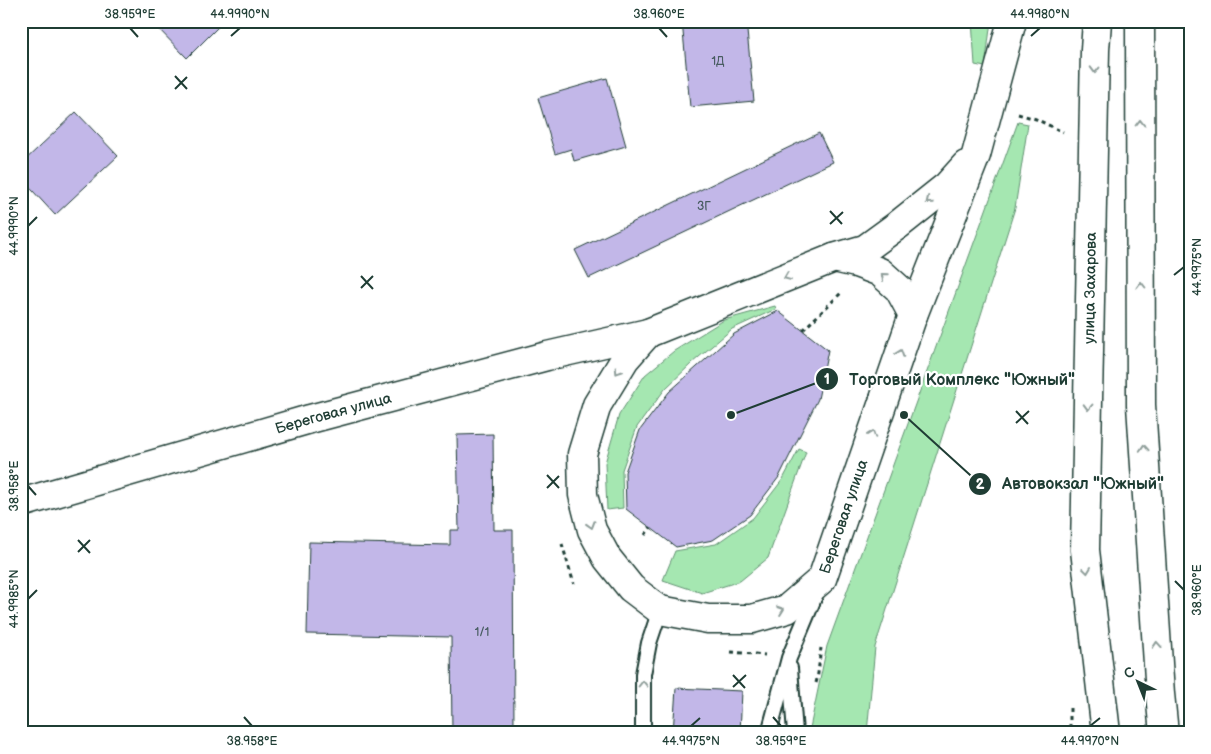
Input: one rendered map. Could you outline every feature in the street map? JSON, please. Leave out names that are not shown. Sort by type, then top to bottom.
[{"type":"street","name":"Береговая улица","points":[[648,333],[626,359],[597,405],[582,454],[583,495],[592,530],[607,558],[631,588],[660,610],[708,619],[752,620],[787,609],[822,579],[913,315],[976,155],[1012,21]]},
{"type":"street","name":"улица Захарова","points":[[1098,21],[1095,70],[1085,550],[1106,733]]},
{"type":"street","points":[[1140,21],[1141,405],[1164,733]]},
{"type":"street","name":"Береговая улица","points":[[21,504],[310,419],[547,356],[648,333],[834,258],[864,249],[947,186],[976,155]]},
{"type":"street","points":[[834,258],[856,263],[880,272],[899,289],[913,315]]},
{"type":"lane","points":[[769,733],[789,658],[822,579]]},
{"type":"lane","points":[[643,733],[643,674],[649,643],[660,610]]},
{"type":"lane","points":[[789,658],[795,733]]},
{"type":"path","points":[[1015,113],[1036,119]]},
{"type":"path","points":[[804,330],[844,290]]},
{"type":"path","points":[[645,535],[651,527]]},
{"type":"path","points":[[562,544],[574,584]]},
{"type":"path","points":[[819,671],[822,646]]},
{"type":"green space","points":[[972,21],[991,21],[985,67],[975,65]]},
{"type":"green space","points":[[1018,122],[1028,124],[1015,208],[875,647],[867,733],[809,733],[827,646]]},
{"type":"green space","points":[[775,306],[776,309],[732,329],[665,389],[637,427],[622,470],[623,508],[607,510],[605,463],[619,415],[645,375],[674,351],[724,320]]},
{"type":"green space","points":[[799,449],[806,452],[768,558],[740,581],[702,593],[663,580],[675,551],[716,544],[753,518],[783,479]]},
{"type":"building","points":[[151,21],[224,21],[187,58]]},
{"type":"building","points":[[682,21],[746,21],[754,101],[690,107]]},
{"type":"building","points":[[607,78],[626,146],[574,161],[571,149],[555,154],[538,98]]},
{"type":"building","points":[[76,112],[118,156],[55,215],[21,178],[21,164]]},
{"type":"building","points":[[819,133],[833,162],[589,278],[575,250]]},
{"type":"building","points":[[778,311],[828,350],[818,399],[779,477],[750,515],[713,540],[676,547],[626,509],[625,472],[640,430],[669,392],[734,334]]},
{"type":"building","points":[[493,434],[494,530],[513,530],[514,733],[452,733],[451,637],[307,634],[309,542],[450,545],[450,530],[459,530],[457,435]]},
{"type":"building","points":[[676,688],[742,691],[740,733],[673,733]]},
{"type":"place","name":"Торговый Комплекс \"Южный\"","points":[[731,415]]},
{"type":"place","name":"Автовокзал \"Южный\"","points":[[904,415]]}]
